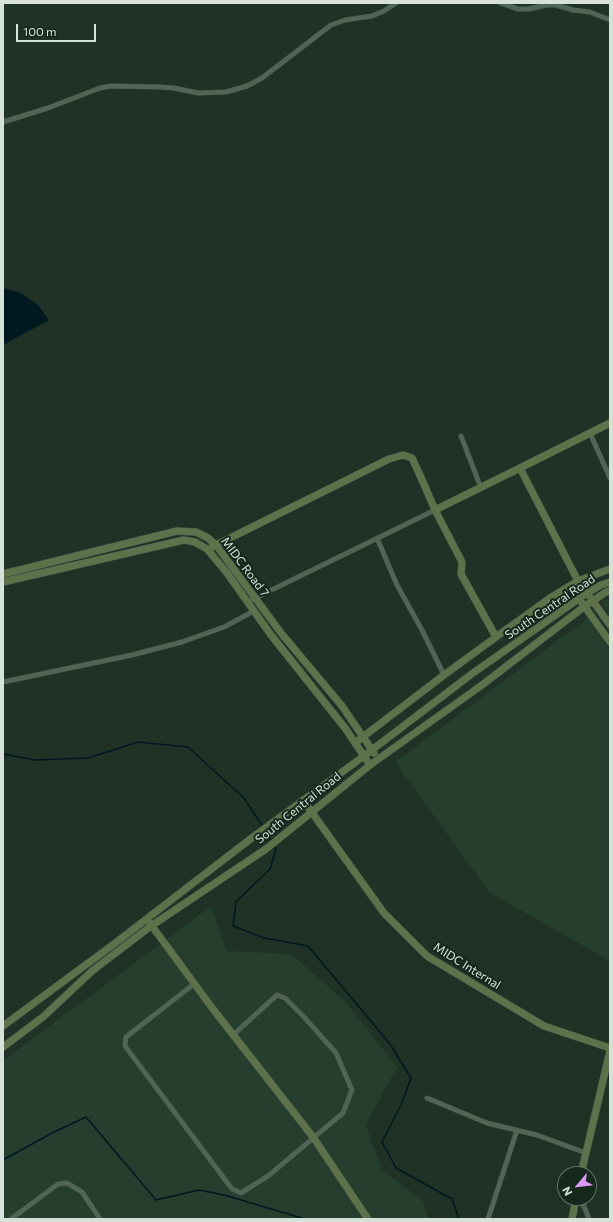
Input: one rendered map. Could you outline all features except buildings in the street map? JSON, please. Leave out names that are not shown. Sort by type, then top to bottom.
[{"type":"street","points":[[3,122],[48,108],[100,88],[111,86],[174,88],[198,93],[226,92],[247,86],[262,78],[331,24],[345,20],[372,16],[384,11],[396,3]]},
{"type":"street","points":[[500,3],[518,9],[556,5],[572,10],[590,12],[610,20]]},
{"type":"street","points":[[247,602],[481,488],[610,423]]},
{"type":"street","points":[[590,433],[610,478]]},
{"type":"street","points":[[461,436],[481,488]]},
{"type":"street","points":[[207,549],[389,459],[403,455],[412,458],[434,510],[462,562],[461,574],[496,637]]},
{"type":"street","points":[[520,468],[578,581],[610,625]]},
{"type":"street","name":"MIDC Road 7","points":[[3,574],[177,531],[196,532],[216,544],[281,633],[342,706],[378,759]]},
{"type":"street","points":[[377,538],[397,585],[423,632],[444,675]]},
{"type":"street","points":[[142,540],[143,549]]},
{"type":"street","name":"MIDC Road 7","points":[[3,582],[184,540],[195,542],[207,549],[227,573],[271,635],[345,728],[370,765]]},
{"type":"street","points":[[355,743],[444,675],[550,598],[578,581],[610,569]]},
{"type":"street","name":"South Central Road","points":[[3,1026],[473,673],[579,598],[601,585],[610,582]]},
{"type":"street","name":"South Central Road","points":[[3,1047],[43,1018],[92,971],[151,926],[273,843],[378,759],[482,685],[585,606],[610,591]]},
{"type":"street","points":[[579,598],[610,642]]},
{"type":"street","points":[[3,682],[132,655],[182,642],[224,627],[254,611]]},
{"type":"street","name":"MIDC Internal","points":[[303,800],[384,912],[427,956],[544,1026],[610,1050],[583,1166]]},
{"type":"street","points":[[146,918],[194,984],[313,1138],[368,1219]]},
{"type":"street","points":[[194,984],[126,1037],[125,1046],[232,1189],[241,1192],[268,1176],[343,1113],[352,1090],[336,1053],[285,998],[278,995],[233,1035]]},
{"type":"street","points":[[427,1098],[487,1123],[537,1135],[586,1153]]},
{"type":"street","points":[[488,1219],[517,1130]]},
{"type":"street","points":[[11,1219],[58,1184],[67,1183],[82,1192],[100,1219]]},
{"type":"street","points":[[572,1219],[574,1206]]},
{"type":"street","points":[[584,1206],[589,1219]]},
{"type":"shaded area","points":[[610,599],[610,614],[601,601]]},
{"type":"shaded area","points":[[588,618],[610,649],[610,961],[489,892],[395,762]]},
{"type":"shaded area","points":[[211,906],[226,951],[291,954],[345,1001],[397,1067],[366,1125],[382,1170],[423,1201],[428,1219],[3,1219],[3,1061]]},
{"type":"water","points":[[3,288],[21,293],[38,305],[49,320],[3,345]]},
{"type":"waterway","points":[[3,754],[35,760],[88,758],[138,742],[188,747],[244,798],[263,827]]},
{"type":"waterway","points":[[266,832],[272,842]]},
{"type":"waterway","points":[[274,845],[276,849],[270,869],[236,902],[233,926],[264,938],[308,946],[390,1044],[411,1078],[401,1105],[382,1142],[396,1168],[452,1199],[459,1219]]},
{"type":"waterway","points":[[3,1160],[54,1132],[86,1117],[156,1200],[199,1190],[224,1195],[305,1219]]}]
